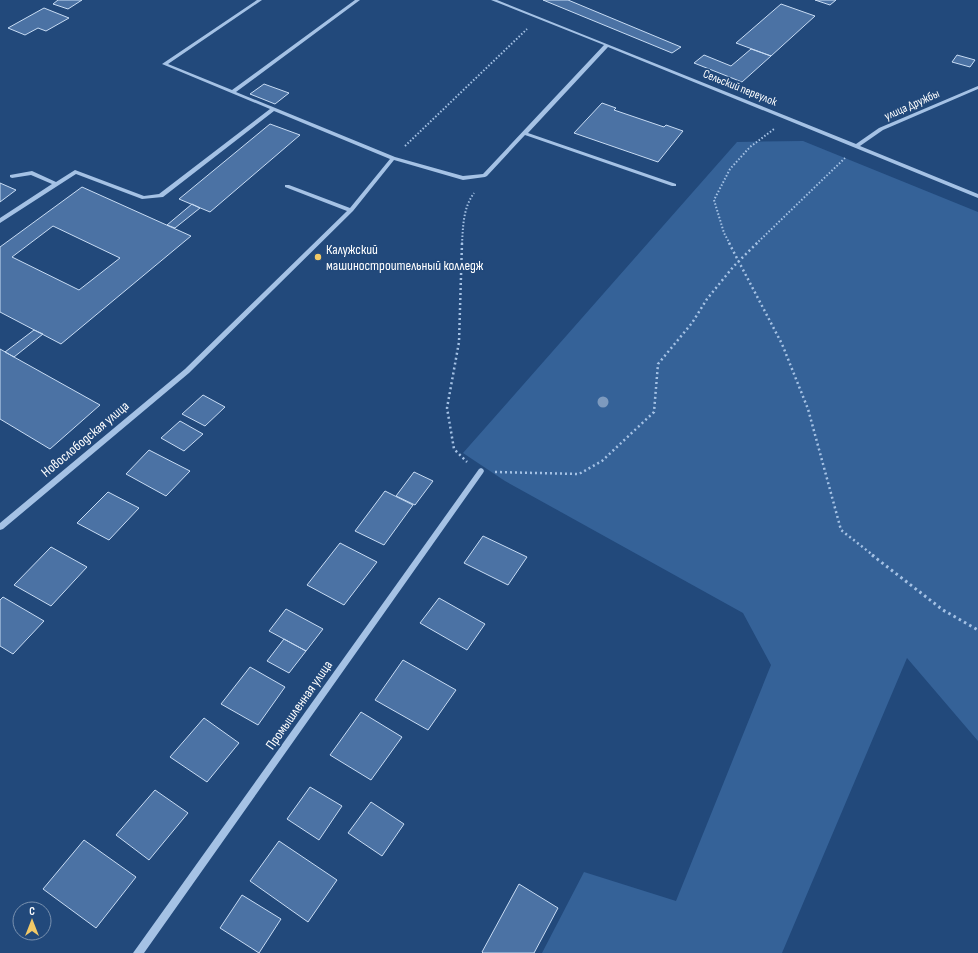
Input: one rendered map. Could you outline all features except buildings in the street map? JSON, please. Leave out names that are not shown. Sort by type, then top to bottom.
[{"type":"street","points":[[260,0],[164,64],[393,158],[462,178],[485,175],[607,44]]},
{"type":"street","points":[[232,92],[358,0]]},
{"type":"street","name":"Сельский переулок","points":[[493,0],[607,44],[978,196]]},
{"type":"street","name":"улица Дружбы","points":[[857,146],[881,129],[978,87]]},
{"type":"street","points":[[0,221],[75,172],[144,198],[161,196],[273,109]]},
{"type":"street","points":[[524,133],[674,185]]},
{"type":"street","name":"Новослободская улица","points":[[0,527],[187,371],[351,210],[393,158]]},
{"type":"street","points":[[12,176],[32,173],[56,184]]},
{"type":"street","points":[[287,186],[351,210]]},
{"type":"street","name":"Промышленная улица","points":[[138,953],[481,471]]},
{"type":"path","points":[[393,158],[539,18]]},
{"type":"path","points":[[790,119],[750,147],[730,169],[714,200],[724,232],[782,344],[808,409],[841,530],[943,610],[978,630]]},
{"type":"path","points":[[485,175],[469,200],[463,223],[459,342],[447,408],[454,449],[465,461],[481,471],[579,474],[602,461],[654,412],[658,364],[692,323],[707,299],[740,261],[857,146]]},
{"type":"shaded area","points":[[803,141],[978,212],[978,741],[907,658],[782,953],[542,953],[584,872],[676,901],[771,665],[743,613],[505,481],[463,453],[737,142]]},
{"type":"place","name":"Калужский машиностроительный колледж","points":[[318,257]]}]
